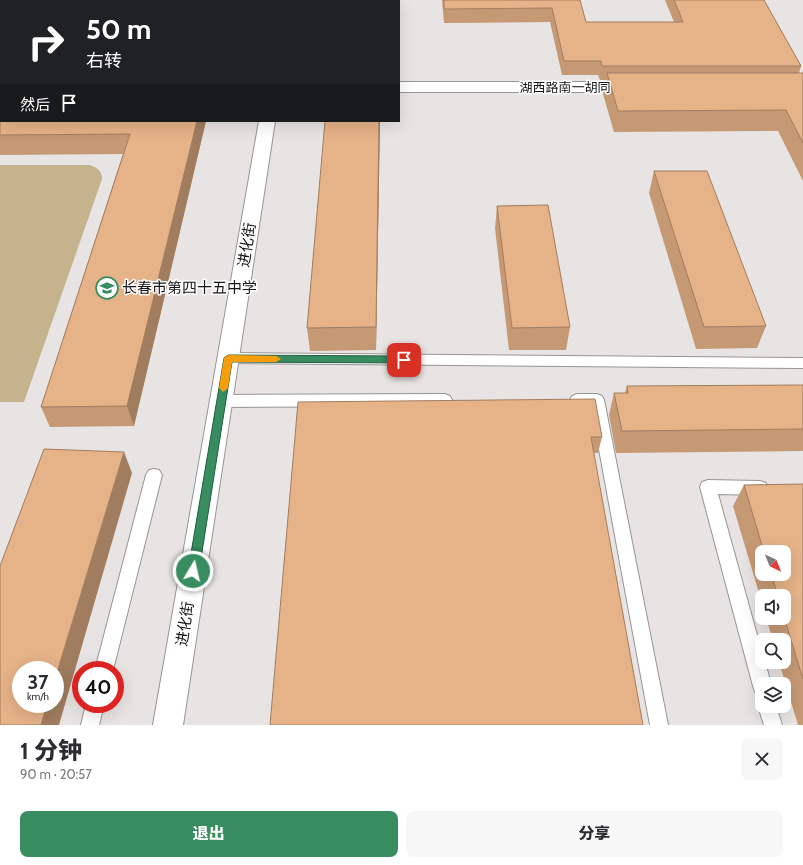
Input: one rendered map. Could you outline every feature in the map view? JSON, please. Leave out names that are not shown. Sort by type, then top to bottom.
[{"type":"street","name":"湖西路南一胡同","points":[[400,87],[652,87]]},
{"type":"street","name":"进化街","points":[[168,725],[267,122]]},
{"type":"lane","points":[[228,358],[803,363]]},
{"type":"lane","points":[[221,401],[456,400]]},
{"type":"lane","points":[[566,400],[597,400],[659,725]]},
{"type":"lane","points":[[106,661],[154,475]]},
{"type":"lane","points":[[760,677],[708,487],[779,488]]},
{"type":"lane","points":[[90,725],[93,713]]},
{"type":"lane","points":[[769,713],[773,725]]},
{"type":"shaded area","points":[[0,165],[90,165],[99,170],[102,176],[24,402],[0,402]]},
{"type":"building","points":[[444,0],[580,0],[586,22],[683,22],[674,0],[764,0],[801,66],[602,66],[601,61],[564,61],[552,8],[444,9]]},
{"type":"building","points":[[607,73],[803,73],[803,143],[786,110],[618,111]]},
{"type":"building","points":[[0,122],[197,122],[127,406],[41,407],[130,134],[0,135]]},
{"type":"building","points":[[325,122],[379,122],[376,327],[307,328]]},
{"type":"building","points":[[654,171],[707,171],[766,326],[704,327]]},
{"type":"building","points":[[548,205],[570,327],[512,328],[497,206]]},
{"type":"building","points":[[803,385],[803,429],[622,431],[614,393],[628,393],[627,386]]},
{"type":"building","points":[[595,399],[602,437],[591,437],[643,725],[270,725],[298,402]]},
{"type":"building","points":[[44,449],[124,452],[60,661],[12,661],[12,713],[44,713],[41,725],[0,725],[0,566]]},
{"type":"building","points":[[803,484],[803,679],[791,640],[791,633],[789,633],[786,625],[791,625],[791,589],[776,589],[773,581],[791,581],[791,545],[762,545],[744,485]]},
{"type":"slow traffic","points":[[223,388],[228,358],[276,359]]},
{"type":"place","name":"长春市第四十五中学","points":[[107,288]]},
{"type":"route","points":[[193,571],[228,358],[404,360]]}]
